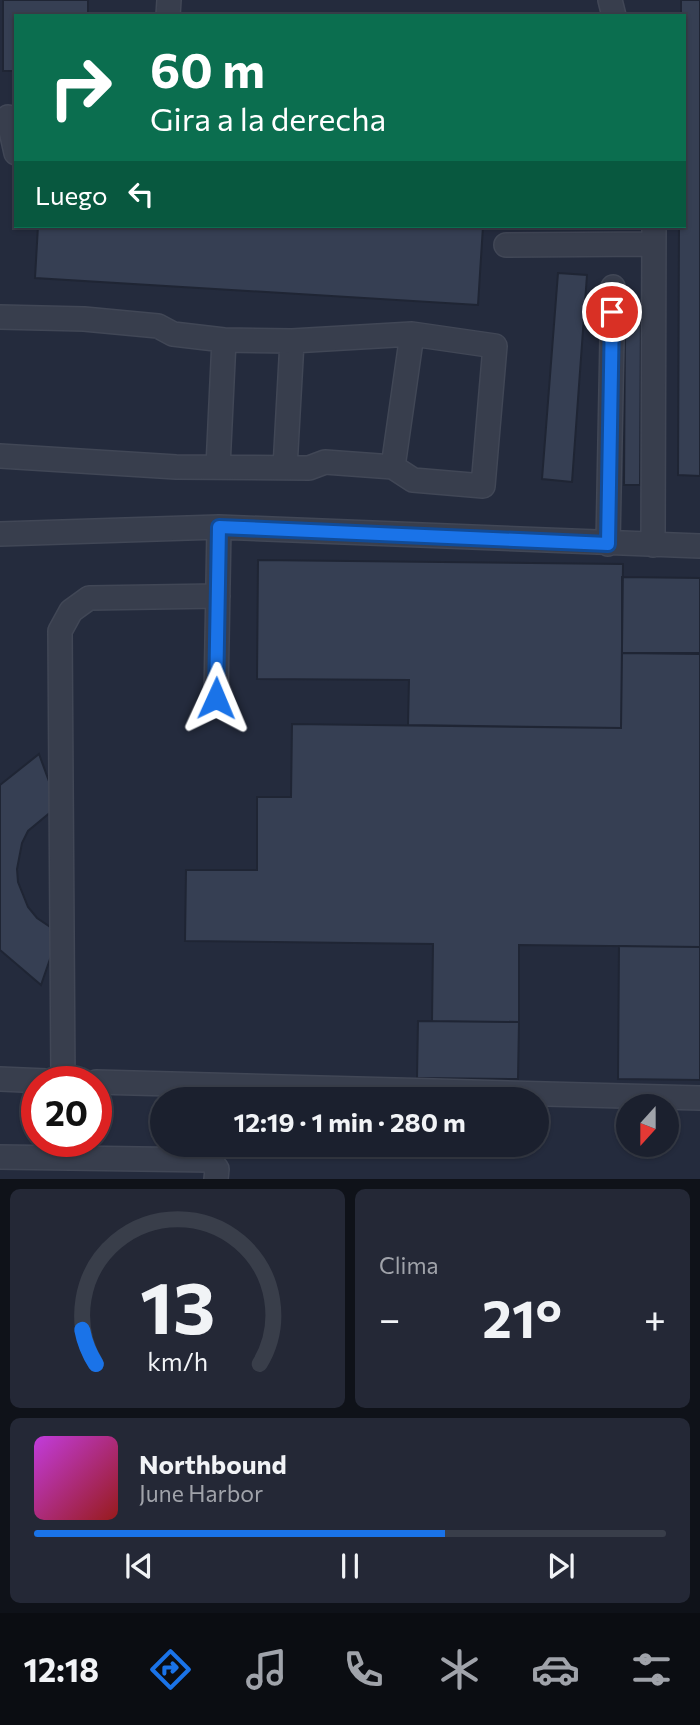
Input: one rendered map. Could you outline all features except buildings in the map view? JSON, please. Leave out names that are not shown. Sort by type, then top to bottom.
[{"type":"lane","points":[[8,117],[14,144]]},
{"type":"lane","points":[[506,245],[653,235],[653,545]]},
{"type":"lane","points":[[608,544],[612,287]]},
{"type":"lane","points":[[0,317],[84,319],[158,326],[173,334],[224,340],[292,341],[412,334],[495,346],[483,486],[413,480],[393,467],[325,462],[309,468],[218,467],[0,456]]},
{"type":"lane","points":[[393,467],[412,334]]},
{"type":"lane","points":[[218,467],[224,340]]},
{"type":"lane","points":[[285,468],[292,341]]},
{"type":"lane","points":[[0,534],[219,527],[700,546]]},
{"type":"lane","points":[[216,698],[219,527]]},
{"type":"lane","points":[[63,1066],[60,631],[71,611],[89,598],[218,596]]},
{"type":"lane","points":[[0,1079],[21,1080]]},
{"type":"lane","points":[[112,1082],[700,1098]]},
{"type":"lane","points":[[0,1157],[210,1160],[216,1169],[216,1179]]},
{"type":"route","points":[[216,698],[219,527],[608,544],[612,312]]}]
